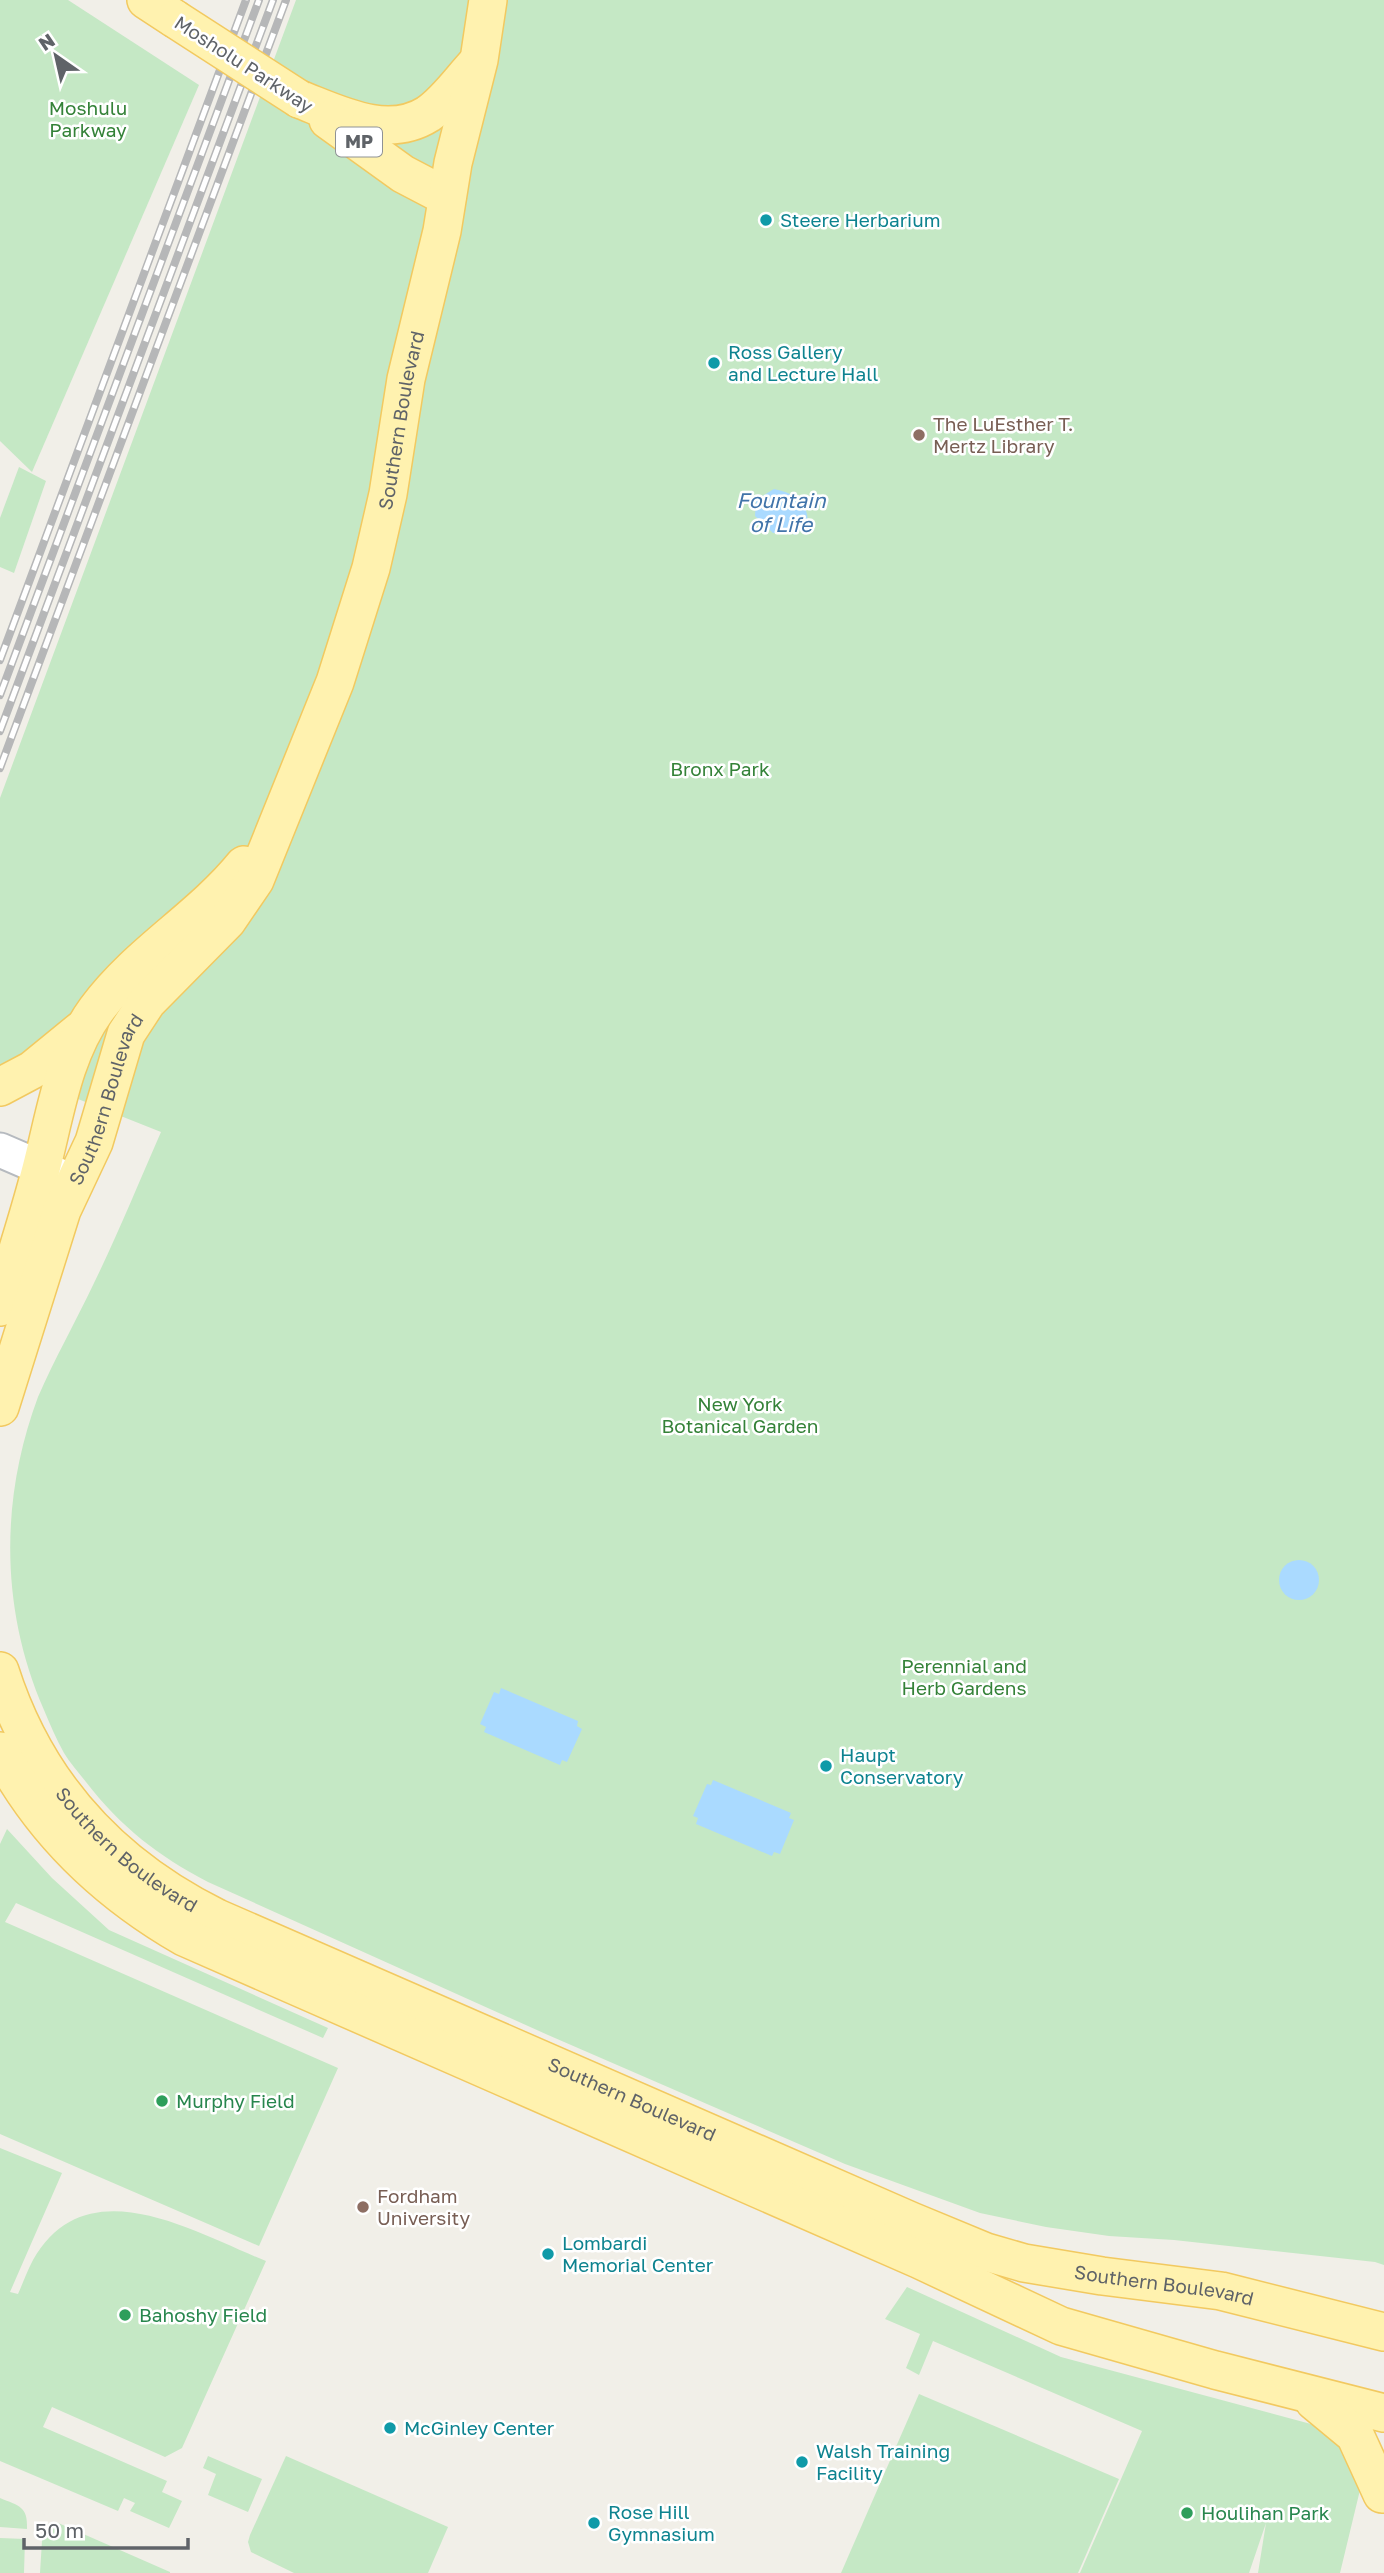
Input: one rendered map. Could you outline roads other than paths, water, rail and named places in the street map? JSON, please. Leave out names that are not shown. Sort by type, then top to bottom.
[{"type":"main road","name":"Southern Boulevard","points":[[0,1307],[58,1175],[93,1142],[126,1034],[148,1002],[200,951],[238,908],[255,880],[335,682],[371,568],[388,494],[406,379],[453,163],[479,60],[488,0]]},
{"type":"main road","name":"Mosholu Parkway","points":[[161,9],[299,99],[403,174],[447,197]]},
{"type":"main road","points":[[299,99],[354,120],[385,125],[410,122],[436,108],[479,60]]},
{"type":"main road","name":"Southern Boulevard","points":[[0,1406],[62,1210],[58,1175],[67,1072],[85,1027],[128,973],[204,908],[274,828]]},
{"type":"main road","points":[[0,1087],[33,1070],[85,1027]]},
{"type":"main road","points":[[0,1150],[58,1175]]},
{"type":"main road","name":"Southern Boulevard","points":[[0,1671],[22,1727],[41,1762],[88,1825],[147,1877],[181,1900],[217,1918],[986,2252],[1063,2271],[1221,2291],[1384,2332]]},
{"type":"main road","name":"Southern Boulevard","points":[[0,1751],[35,1809],[91,1871],[150,1917],[184,1937],[918,2259],[1061,2326],[1305,2394],[1384,2413]]},
{"type":"main road","points":[[1305,2394],[1355,2435],[1382,2494],[1384,2492]]},
{"type":"water","name":"Fountain of Life","points":[[774,489],[795,496],[806,509],[808,523],[795,535],[773,533],[755,516],[756,500]]},
{"type":"water","points":[[1299,1560],[1313,1566],[1319,1580],[1313,1594],[1299,1600],[1285,1594],[1279,1580],[1285,1566]]},
{"type":"water","points":[[501,1688],[578,1721],[577,1726],[582,1729],[567,1762],[562,1760],[560,1765],[484,1732],[486,1727],[480,1724],[494,1692],[499,1694]]},
{"type":"water","points":[[713,1780],[791,1813],[789,1818],[794,1820],[780,1854],[774,1852],[772,1856],[696,1824],[698,1818],[693,1816],[707,1784],[711,1785]]},
{"type":"railway","points":[[0,660],[246,0]]},
{"type":"railway","points":[[0,695],[259,0]]},
{"type":"railway","points":[[0,731],[273,0]]},
{"type":"railway","points":[[0,768],[286,0]]},
{"type":"place","name":"Steere Herbarium","points":[[766,220]]},
{"type":"place","name":"Ross Gallery and Lecture Hall","points":[[714,363]]},
{"type":"place","name":"The LuEsther T. Mertz Library","points":[[919,435]]},
{"type":"place","name":"Haupt Conservatory","points":[[826,1766]]},
{"type":"place","name":"Murphy Field","points":[[162,2101]]},
{"type":"place","name":"Fordham University","points":[[363,2207]]},
{"type":"place","name":"Lombardi Memorial Center","points":[[548,2254]]},
{"type":"place","name":"Bahoshy Field","points":[[125,2315]]},
{"type":"place","name":"McGinley Center","points":[[390,2428]]},
{"type":"place","name":"Walsh Training Facility","points":[[802,2462]]},
{"type":"place","name":"Houlihan Park","points":[[1187,2513]]},
{"type":"place","name":"Rose Hill Gymnasium","points":[[594,2523]]},
{"type":"park label","name":"Moshulu Parkway","points":[[88,119]]},
{"type":"park label","name":"Bronx Park","points":[[720,769]]},
{"type":"park label","name":"New York Botanical Garden","points":[[740,1415]]},
{"type":"park label","name":"Perennial and Herb Gardens","points":[[964,1677]]}]
